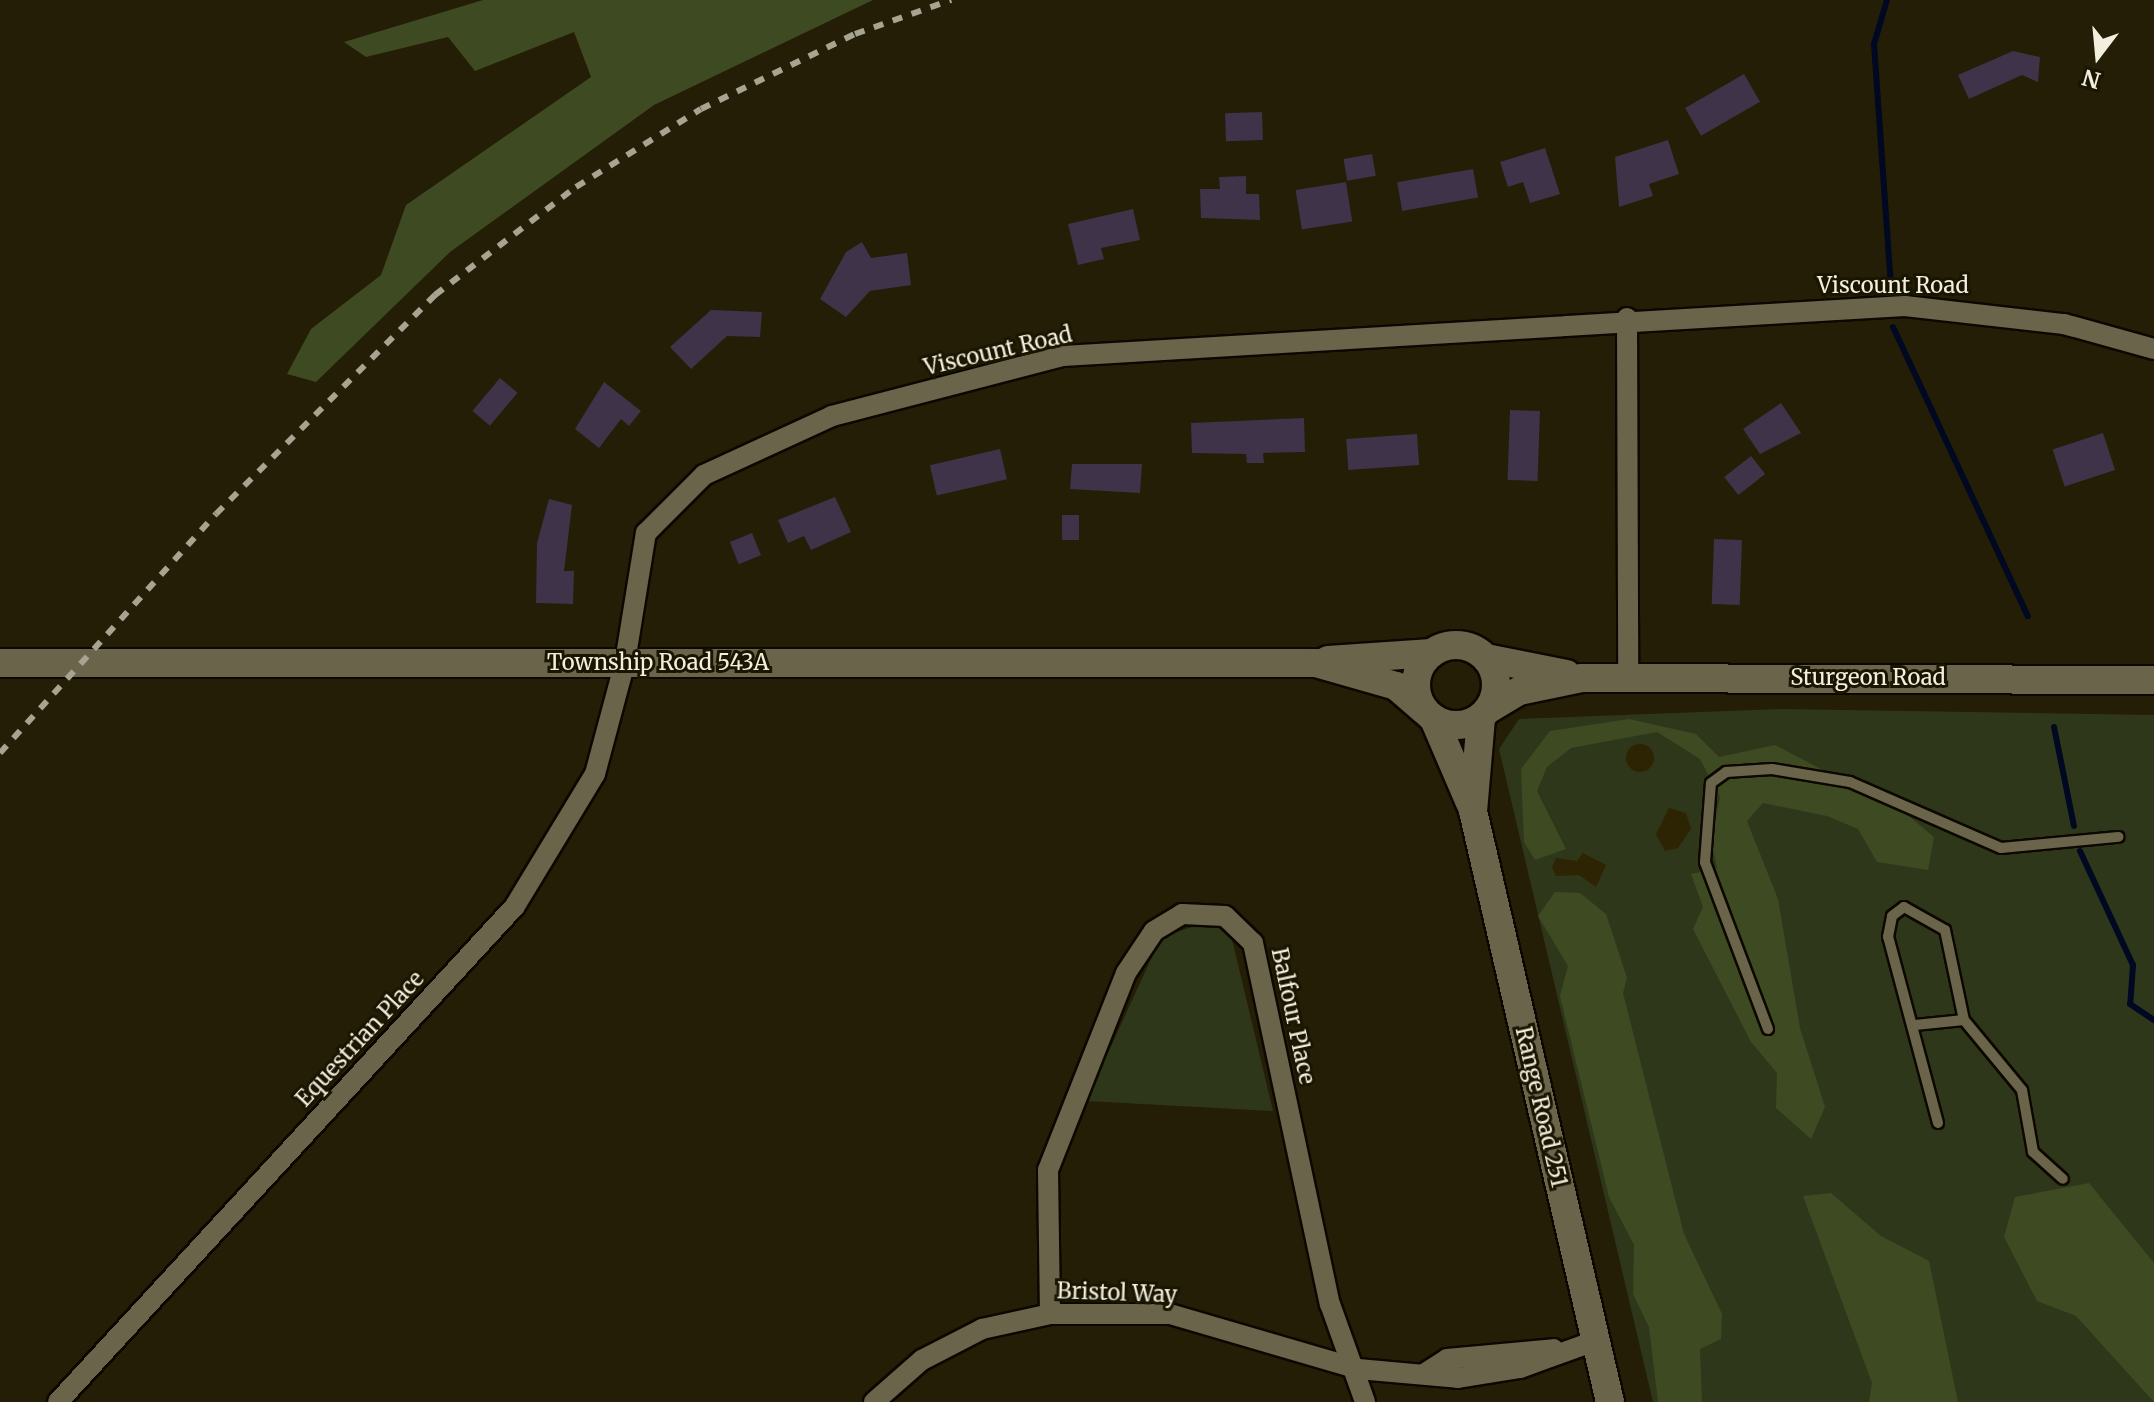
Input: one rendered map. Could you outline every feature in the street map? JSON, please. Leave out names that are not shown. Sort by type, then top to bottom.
[{"type":"main road","points":[[1454,645],[1486,658],[1497,683],[1485,714],[1458,726],[1429,715],[1416,687],[1432,653],[1454,645]]},
{"type":"main road","name":"Township Road 543A","points":[[0,663],[1316,663],[1358,654],[1432,653]]},
{"type":"main road","name":"Sturgeon Road","points":[[1486,658],[1582,678]]},
{"type":"main road","name":"Township Road 543A","points":[[1316,663],[1396,686],[1429,715]]},
{"type":"main road","name":"Sturgeon Road","points":[[1485,714],[1519,691],[1582,678],[2154,680]]},
{"type":"main road","name":"Range Road 251","points":[[1473,811],[1485,714]]},
{"type":"main road","name":"Range Road 251","points":[[1429,715],[1473,811],[1610,1402]]},
{"type":"street","name":"Viscount Road","points":[[625,662],[646,533],[704,475],[832,416],[1063,356],[1627,318],[1942,307],[2108,332],[2154,349]]},
{"type":"street","points":[[1627,318],[1628,677]]},
{"type":"street","name":"Equestrian Place","points":[[58,1402],[515,906],[595,774],[625,662]]},
{"type":"street","name":"Balfour Place","points":[[1050,1314],[1048,1170],[1126,973],[1154,931],[1182,914],[1225,916],[1253,943],[1330,1304],[1358,1369],[1365,1402]]},
{"type":"street","name":"Bristol Way","points":[[874,1402],[922,1360],[982,1329],[1050,1314],[1170,1314],[1358,1369],[1424,1374],[1447,1359],[1558,1349],[1595,1341]]},
{"type":"lane","points":[[1768,1029],[1705,862],[1711,783],[1726,772],[1772,769],[1850,782],[2001,848],[2118,837]]},
{"type":"lane","points":[[1938,1123],[1915,1025],[1886,928],[1904,907],[1929,916],[1952,943],[1964,1020],[2022,1090],[2033,1152],[2063,1179]]},
{"type":"lane","points":[[1915,1025],[1964,1020]]},
{"type":"green space","points":[[483,0],[873,0],[654,105],[450,252],[316,382],[287,374],[311,329],[381,275],[406,205],[591,77],[574,32],[475,71],[448,37],[366,57],[344,42]]},
{"type":"green space","points":[[1782,709],[2154,715],[2154,1402],[1653,1402],[1499,749],[1519,719]]},
{"type":"green space","points":[[1629,719],[1696,734],[1719,757],[1775,745],[1905,813],[1934,837],[1928,870],[1877,862],[1858,829],[1827,816],[1763,803],[1747,821],[1778,899],[1800,1028],[1825,1107],[1811,1139],[1776,1108],[1777,1073],[1751,1042],[1693,929],[1703,907],[1691,874],[1717,868],[1711,840],[1720,797],[1700,759],[1657,732],[1571,748],[1547,767],[1537,791],[1566,849],[1535,860],[1524,842],[1521,769],[1550,731]]},
{"type":"green space","points":[[1555,892],[1580,893],[1606,914],[1627,978],[1623,993],[1684,1234],[1722,1314],[1721,1339],[1700,1349],[1702,1402],[1658,1402],[1649,1327],[1633,1294],[1634,1245],[1609,1197],[1560,996],[1568,966],[1538,916]]},
{"type":"green space","points":[[1192,927],[1219,928],[1232,939],[1273,1111],[1086,1101],[1161,937]]},
{"type":"green space","points":[[2089,1183],[2154,1263],[2154,1402],[2076,1316],[2037,1301],[2004,1237],[2015,1197]]},
{"type":"green space","points":[[1831,1193],[1881,1236],[1929,1261],[1958,1402],[1869,1402],[1872,1383],[1803,1196]]},
{"type":"sand","points":[[1640,744],[1650,748],[1654,758],[1650,768],[1640,772],[1630,768],[1626,758],[1630,748]]},
{"type":"sand","points":[[1669,808],[1686,813],[1691,829],[1678,848],[1665,851],[1656,834]]},
{"type":"sand","points":[[1583,853],[1606,865],[1596,887],[1579,875],[1556,876],[1552,867],[1556,858],[1577,861]]},
{"type":"building","points":[[2013,51],[2040,57],[2038,82],[2022,75],[1969,99],[1958,75]]},
{"type":"building","points":[[1744,74],[1760,102],[1701,136],[1685,108]]},
{"type":"building","points":[[1262,112],[1263,140],[1226,141],[1225,113]]},
{"type":"building","points":[[1668,140],[1679,174],[1649,184],[1653,196],[1619,207],[1615,157]]},
{"type":"building","points":[[1545,148],[1560,194],[1530,203],[1523,182],[1508,187],[1500,162]]},
{"type":"building","points":[[1372,154],[1376,176],[1347,181],[1343,159]]},
{"type":"building","points":[[1473,169],[1478,198],[1402,211],[1397,182]]},
{"type":"building","points":[[1246,176],[1246,194],[1259,194],[1260,220],[1201,218],[1200,189],[1220,189],[1219,177]]},
{"type":"building","points":[[1346,182],[1352,222],[1302,229],[1296,190]]},
{"type":"building","points":[[1133,209],[1140,240],[1101,248],[1104,259],[1078,265],[1068,224]]},
{"type":"building","points":[[862,242],[871,258],[907,253],[911,285],[870,291],[846,317],[820,299],[846,252]]},
{"type":"building","points":[[711,310],[762,312],[760,337],[727,336],[691,369],[670,347]]},
{"type":"building","points":[[500,378],[518,393],[490,426],[472,411]]},
{"type":"building","points":[[604,382],[641,411],[629,426],[621,419],[599,448],[575,429]]},
{"type":"building","points":[[1781,403],[1801,433],[1760,454],[1743,429]]},
{"type":"building","points":[[1510,410],[1540,411],[1538,481],[1508,480]]},
{"type":"building","points":[[1304,418],[1305,452],[1263,453],[1264,463],[1247,463],[1246,454],[1192,453],[1191,423]]},
{"type":"building","points":[[2103,433],[2115,470],[2065,486],[2053,449]]},
{"type":"building","points":[[1417,434],[1419,465],[1348,470],[1346,439]]},
{"type":"building","points":[[1000,449],[1007,479],[937,495],[930,465]]},
{"type":"building","points":[[1751,456],[1765,474],[1738,495],[1724,477]]},
{"type":"building","points":[[1072,464],[1142,464],[1140,493],[1070,489]]},
{"type":"building","points":[[835,497],[851,532],[811,550],[804,536],[788,543],[778,520]]},
{"type":"building","points":[[549,499],[572,505],[564,571],[574,571],[573,604],[536,603],[537,543]]},
{"type":"building","points":[[1062,515],[1079,515],[1079,540],[1062,540]]},
{"type":"building","points":[[752,533],[761,555],[739,564],[730,542]]},
{"type":"building","points":[[1714,539],[1742,540],[1740,605],[1712,604]]},
{"type":"waterway","points":[[1887,0],[1874,44],[1891,286]]},
{"type":"waterway","points":[[1893,327],[2028,616]]},
{"type":"waterway","points":[[2054,727],[2074,826]]},
{"type":"waterway","points":[[2080,851],[2133,965],[2130,1004],[2154,1020]]},
{"type":"railway","points":[[0,753],[216,514],[435,295],[576,187],[701,109],[855,34],[951,0]]}]
